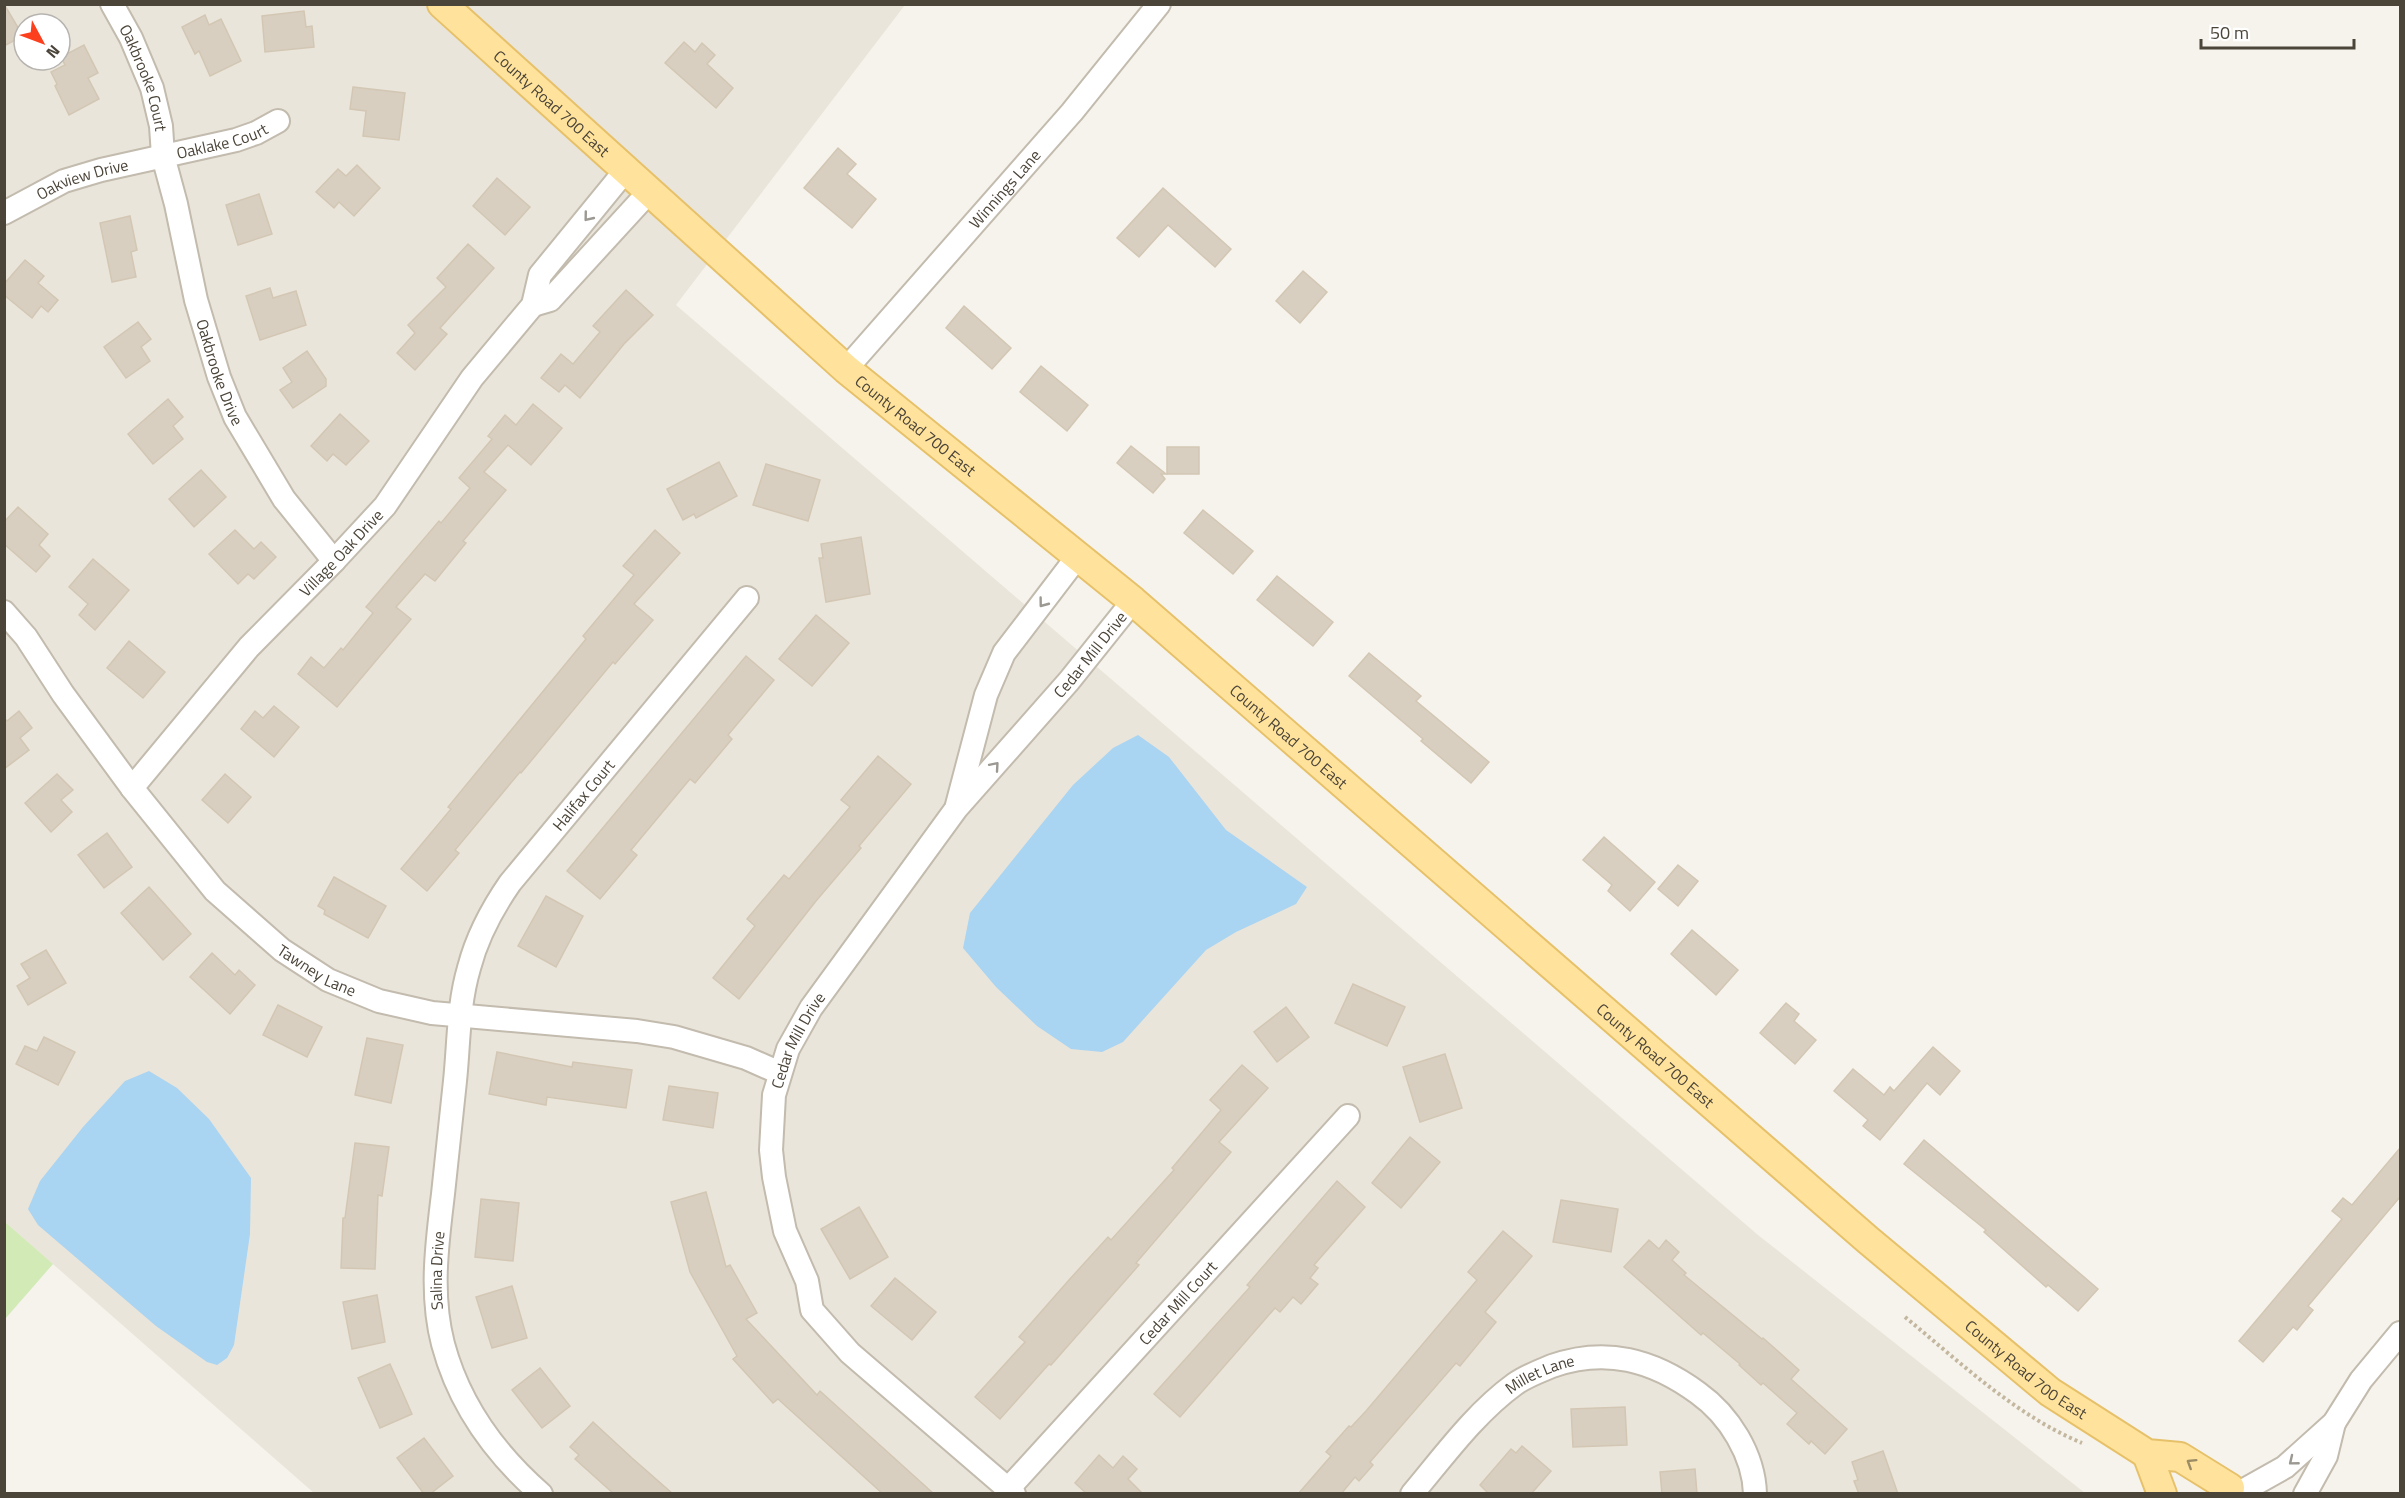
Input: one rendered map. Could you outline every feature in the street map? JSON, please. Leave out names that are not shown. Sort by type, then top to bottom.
[{"type":"main road","name":"County Road 700 East","points":[[442,4],[648,193],[846,369],[1133,601],[1868,1240],[2050,1392],[2147,1454],[2180,1456],[2234,1491]]},
{"type":"main road","points":[[2147,1454],[2162,1494]]},
{"type":"street","name":"Oakbrooke Court","points":[[112,4],[131,38],[152,88],[161,126],[163,156]]},
{"type":"street","name":"Winnings Lane","points":[[846,369],[1072,112],[1160,4]]},
{"type":"street","name":"Oaklake Court","points":[[163,156],[236,140],[278,122]]},
{"type":"street","name":"Oakview Drive","points":[[4,213],[64,180],[163,156]]},
{"type":"street","name":"Oakbrooke Drive","points":[[163,156],[176,204],[196,300],[219,377],[235,417],[284,499],[334,561]]},
{"type":"street","name":"Village Oak Drive","points":[[132,788],[249,647],[385,506],[472,378],[533,305],[540,275],[625,171]]},
{"type":"street","name":"Village Oak Drive","points":[[533,305],[550,300],[648,193]]},
{"type":"street","points":[[956,809],[986,695],[1005,653],[1078,556]]},
{"type":"street","name":"Halifax Court","points":[[460,1015],[468,968],[476,946],[497,903],[510,883],[747,598]]},
{"type":"street","name":"Cedar Mill Drive","points":[[1011,1491],[850,1353],[812,1310],[807,1281],[785,1231],[774,1177],[771,1122],[774,1095],[794,1039],[811,1008],[956,809],[1069,681],[1133,601]]},
{"type":"street","name":"Tawney Lane","points":[[4,612],[26,637],[63,694],[132,788],[215,891],[282,950],[304,966],[336,984],[379,1002],[432,1013],[637,1031],[674,1037],[746,1058],[780,1074]]},
{"type":"street","name":"Salina Drive","points":[[460,1015],[458,1053],[436,1254],[438,1318],[450,1365],[469,1409],[496,1449],[541,1494]]},
{"type":"street","name":"Cedar Mill Court","points":[[1011,1491],[1348,1116]]},
{"type":"street","points":[[2234,1491],[2285,1467],[2334,1423],[2361,1380],[2400,1333]]},
{"type":"street","name":"Millet Lane","points":[[1412,1494],[1480,1415],[1517,1383],[1544,1369],[1572,1359],[1618,1357],[1642,1363],[1686,1384],[1706,1399],[1739,1439],[1749,1463],[1755,1494]]},
{"type":"street","points":[[2305,1494],[2326,1456],[2334,1423]]},
{"type":"path","points":[[1905,1317],[2001,1396],[2055,1432],[2085,1444]]},
{"type":"shaded area","points":[[5,5],[905,5],[676,305],[1758,1235],[2085,1493],[314,1493],[5,1222]]},
{"type":"green space","points":[[5,1222],[53,1264],[5,1319]]},
{"type":"water","points":[[1138,735],[1169,757],[1226,830],[1307,887],[1296,904],[1236,932],[1206,950],[1123,1042],[1102,1052],[1071,1049],[1037,1026],[996,987],[963,948],[970,913],[1073,785],[1113,748]]},
{"type":"water","points":[[149,1071],[177,1088],[209,1119],[251,1178],[250,1234],[234,1345],[227,1358],[217,1365],[207,1362],[156,1326],[38,1225],[28,1209],[40,1181],[83,1127],[125,1081]]},
{"type":"building","points":[[4,4],[12,17],[12,42],[4,46]]},
{"type":"building","points":[[304,11],[306,27],[312,26],[314,47],[265,52],[262,16]]},
{"type":"building","points":[[205,15],[209,25],[221,19],[241,61],[210,76],[199,51],[195,54],[182,27]]},
{"type":"building","points":[[684,42],[695,52],[702,43],[715,55],[707,64],[733,88],[716,108],[665,63]]},
{"type":"building","points":[[84,45],[98,73],[88,78],[99,99],[69,115],[51,72],[72,72],[72,51]]},
{"type":"building","points":[[353,87],[405,93],[399,140],[363,136],[366,111],[350,109]]},
{"type":"building","points":[[838,148],[856,164],[847,174],[876,199],[852,228],[804,188]]},
{"type":"building","points":[[357,165],[380,188],[354,216],[339,202],[334,208],[316,192],[338,169],[346,176]]},
{"type":"building","points":[[497,178],[530,207],[505,235],[473,206]]},
{"type":"building","points":[[1163,188],[1231,249],[1215,267],[1168,225],[1139,257],[1117,238]]},
{"type":"building","points":[[259,194],[272,234],[238,245],[226,205]]},
{"type":"building","points":[[130,216],[137,250],[131,252],[136,277],[112,282],[100,223]]},
{"type":"building","points":[[468,244],[494,268],[440,328],[447,334],[415,370],[397,353],[415,333],[408,325],[446,287],[437,278]]},
{"type":"building","points":[[25,260],[44,276],[38,283],[58,300],[48,312],[41,306],[32,318],[4,295],[4,284]]},
{"type":"building","points":[[1303,271],[1327,292],[1300,323],[1276,301]]},
{"type":"building","points":[[270,288],[273,298],[296,291],[306,325],[260,340],[246,296]]},
{"type":"building","points":[[626,290],[653,315],[624,344],[580,398],[565,385],[559,392],[541,378],[561,354],[573,364],[600,332],[593,326]]},
{"type":"building","points":[[964,306],[1011,348],[992,369],[946,328]]},
{"type":"building","points":[[138,322],[151,339],[141,347],[150,361],[126,378],[104,347]]},
{"type":"building","points":[[307,351],[326,379],[326,386],[293,408],[280,390],[292,382],[283,368]]},
{"type":"building","points":[[1041,366],[1088,405],[1067,431],[1020,392]]},
{"type":"building","points":[[168,399],[183,417],[173,426],[183,439],[153,464],[128,434]]},
{"type":"building","points":[[533,404],[562,428],[531,465],[508,445],[484,472],[506,490],[463,541],[466,543],[435,581],[425,574],[396,607],[411,619],[337,707],[298,674],[311,657],[324,668],[341,648],[343,650],[373,613],[366,607],[470,488],[459,478],[492,439],[488,436],[505,415],[516,425]]},
{"type":"building","points":[[340,414],[369,441],[346,465],[333,454],[327,461],[311,446]]},
{"type":"building","points":[[1131,446],[1166,474],[1161,474],[1165,479],[1153,493],[1117,463]]},
{"type":"building","points":[[1167,447],[1199,447],[1199,474],[1167,474]]},
{"type":"building","points":[[719,462],[737,496],[696,518],[694,514],[683,520],[667,489]]},
{"type":"building","points":[[766,464],[820,480],[808,521],[753,505]]},
{"type":"building","points":[[201,470],[226,497],[194,527],[169,499]]},
{"type":"building","points":[[18,507],[48,534],[39,545],[50,556],[36,572],[4,544],[4,522]]},
{"type":"building","points":[[1203,510],[1253,551],[1233,574],[1184,533]]},
{"type":"building","points":[[235,530],[254,549],[261,542],[276,557],[254,579],[248,574],[238,584],[209,554]]},
{"type":"building","points":[[655,530],[680,553],[634,604],[653,620],[615,664],[613,662],[520,772],[455,850],[459,853],[427,891],[401,869],[451,809],[448,807],[586,639],[583,636],[634,575],[623,566]]},
{"type":"building","points":[[861,537],[870,594],[826,602],[819,558],[823,558],[821,544]]},
{"type":"building","points":[[93,559],[129,590],[95,630],[79,615],[88,604],[69,587]]},
{"type":"building","points":[[1277,576],[1333,622],[1313,646],[1257,600]]},
{"type":"building","points":[[816,615],[849,643],[812,686],[779,659]]},
{"type":"building","points":[[129,641],[165,672],[143,698],[107,668]]},
{"type":"building","points":[[1369,653],[1421,696],[1416,701],[1489,762],[1471,783],[1349,676]]},
{"type":"building","points":[[746,656],[774,680],[728,735],[732,739],[695,783],[690,779],[631,850],[637,855],[600,899],[567,871]]},
{"type":"building","points":[[274,706],[299,727],[274,757],[241,729],[255,711],[263,718]]},
{"type":"building","points":[[19,711],[32,728],[20,738],[29,750],[4,769],[4,718],[7,721]]},
{"type":"building","points":[[878,756],[911,784],[859,846],[861,848],[739,999],[713,978],[755,926],[747,919],[784,875],[789,879],[850,807],[841,800]]},
{"type":"building","points":[[57,774],[73,790],[61,800],[72,812],[51,832],[25,803]]},
{"type":"building","points":[[225,774],[251,797],[228,823],[202,800]]},
{"type":"building","points":[[107,833],[132,867],[104,888],[78,855]]},
{"type":"building","points":[[1604,837],[1655,882],[1630,911],[1608,891],[1612,885],[1583,860]]},
{"type":"building","points":[[1678,865],[1698,881],[1678,906],[1658,889]]},
{"type":"building","points":[[334,877],[386,906],[368,938],[324,914],[325,910],[318,906]]},
{"type":"building","points":[[149,887],[191,934],[163,960],[121,913]]},
{"type":"building","points":[[546,896],[583,916],[556,967],[518,946]]},
{"type":"building","points":[[1692,930],[1738,970],[1716,995],[1671,954]]},
{"type":"building","points":[[46,950],[66,983],[28,1005],[17,986],[30,978],[21,964]]},
{"type":"building","points":[[212,953],[235,975],[239,970],[255,985],[230,1014],[190,977]]},
{"type":"building","points":[[1353,984],[1405,1007],[1387,1046],[1335,1023]]},
{"type":"building","points":[[1786,1003],[1799,1014],[1794,1021],[1816,1040],[1795,1064],[1760,1033]]},
{"type":"building","points":[[278,1005],[322,1027],[307,1057],[263,1035]]},
{"type":"building","points":[[1286,1007],[1309,1037],[1277,1062],[1254,1032]]},
{"type":"building","points":[[44,1037],[75,1052],[58,1085],[16,1064],[25,1046],[37,1051]]},
{"type":"building","points":[[367,1038],[403,1045],[391,1103],[355,1095]]},
{"type":"building","points":[[1933,1047],[1960,1071],[1940,1095],[1927,1083],[1880,1140],[1863,1126],[1868,1120],[1834,1091],[1853,1069],[1884,1095],[1890,1087],[1894,1091]]},
{"type":"building","points":[[497,1052],[572,1067],[573,1062],[632,1070],[626,1108],[547,1097],[546,1105],[489,1094]]},
{"type":"building","points":[[1445,1054],[1462,1108],[1420,1122],[1403,1067]]},
{"type":"building","points":[[1242,1065],[1268,1088],[1219,1142],[1231,1152],[1136,1263],[1139,1265],[1000,1419],[975,1397],[1025,1342],[1019,1337],[1108,1237],[1111,1240],[1174,1170],[1172,1168],[1221,1110],[1210,1100]]},
{"type":"building","points":[[669,1086],[718,1093],[713,1128],[663,1120]]},
{"type":"building","points":[[1410,1137],[1440,1162],[1401,1208],[1372,1183]]},
{"type":"building","points":[[1924,1140],[2098,1289],[2078,1311],[2048,1285],[2046,1287],[1984,1232],[1986,1230],[1904,1164]]},
{"type":"building","points":[[355,1143],[389,1147],[382,1196],[378,1195],[375,1269],[341,1268],[343,1218],[345,1218]]},
{"type":"building","points":[[2400,1148],[2400,1197],[2308,1306],[2313,1310],[2297,1330],[2293,1327],[2263,1362],[2239,1341],[2342,1219],[2332,1211],[2343,1198],[2352,1205]]},
{"type":"building","points":[[1337,1181],[1365,1207],[1314,1265],[1318,1268],[1310,1278],[1318,1284],[1301,1304],[1293,1297],[1280,1312],[1275,1308],[1180,1417],[1154,1394],[1250,1287],[1247,1285]]},
{"type":"building","points":[[706,1192],[726,1267],[730,1265],[757,1313],[746,1319],[817,1395],[820,1391],[934,1494],[883,1494],[778,1399],[773,1403],[733,1359],[737,1356],[690,1272],[671,1202]]},
{"type":"building","points":[[481,1199],[519,1203],[513,1261],[475,1257]]},
{"type":"building","points":[[1561,1200],[1618,1209],[1611,1252],[1553,1242]]},
{"type":"building","points":[[859,1207],[888,1257],[850,1279],[821,1229]]},
{"type":"building","points":[[1503,1231],[1532,1256],[1485,1312],[1496,1322],[1460,1366],[1456,1363],[1370,1462],[1373,1465],[1359,1481],[1355,1477],[1341,1494],[1298,1494],[1331,1456],[1326,1452],[1366,1411],[1477,1280],[1468,1272]]},
{"type":"building","points":[[1649,1240],[1659,1249],[1666,1240],[1679,1252],[1672,1260],[1686,1273],[1684,1275],[1799,1370],[1791,1379],[1847,1429],[1825,1454],[1811,1441],[1809,1444],[1787,1424],[1797,1413],[1763,1383],[1761,1385],[1703,1333],[1701,1335],[1624,1267]]},
{"type":"building","points":[[895,1278],[936,1312],[912,1340],[871,1306]]},
{"type":"building","points":[[512,1286],[527,1338],[492,1348],[476,1297]]},
{"type":"building","points":[[377,1295],[385,1342],[352,1349],[343,1302]]},
{"type":"building","points":[[390,1364],[412,1414],[380,1428],[358,1378]]},
{"type":"building","points":[[540,1368],[570,1406],[542,1428],[512,1390]]},
{"type":"building","points":[[1625,1407],[1627,1445],[1573,1447],[1571,1409]]},
{"type":"building","points":[[593,1422],[673,1494],[614,1494],[575,1459],[579,1455],[570,1447]]},
{"type":"building","points":[[424,1438],[453,1476],[430,1494],[424,1494],[397,1458]]},
{"type":"building","points":[[1522,1446],[1551,1471],[1531,1494],[1489,1494],[1480,1485],[1511,1449],[1516,1453]]},
{"type":"building","points":[[1883,1451],[1898,1494],[1859,1494],[1854,1481],[1858,1480],[1852,1462]]},
{"type":"building","points":[[1099,1455],[1113,1468],[1123,1456],[1137,1469],[1128,1479],[1143,1494],[1087,1494],[1075,1483]]},
{"type":"building","points":[[1695,1469],[1697,1494],[1662,1494],[1660,1472]]}]
